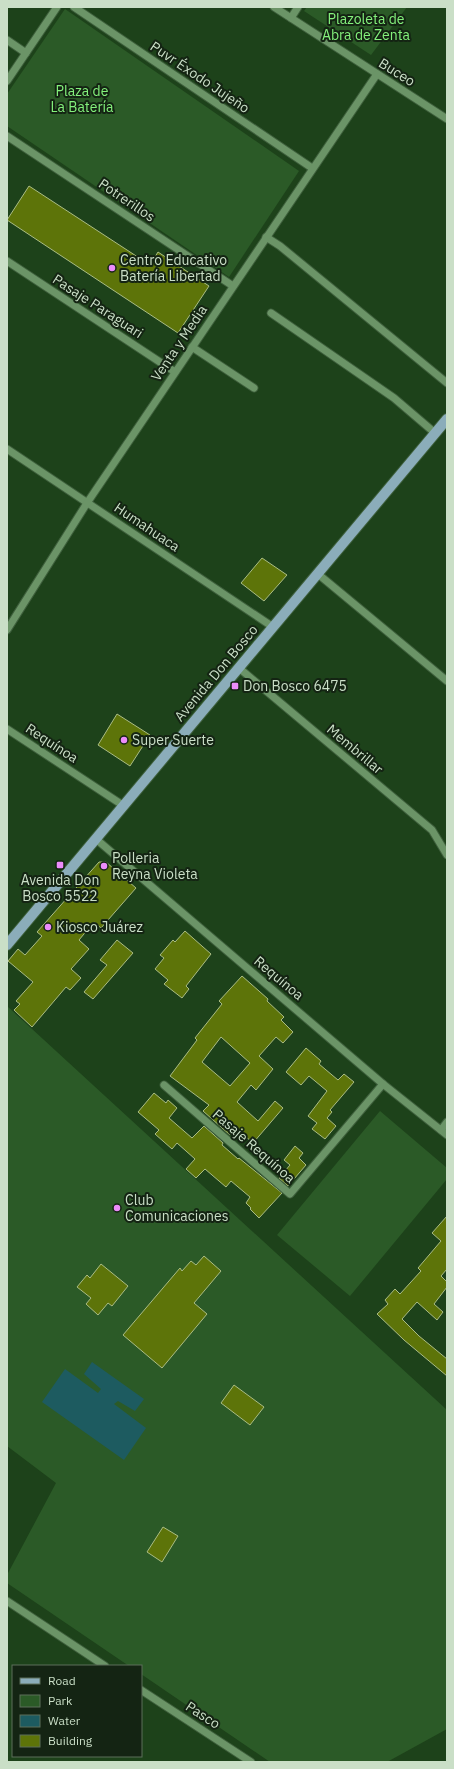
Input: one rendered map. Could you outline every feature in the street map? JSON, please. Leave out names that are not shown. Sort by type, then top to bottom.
[{"type":"main road","name":"Avenida Don Bosco","points":[[7,945],[447,419]]},
{"type":"street","points":[[7,81],[57,7]]},
{"type":"street","name":"Puvr Éxodo Jujeño","points":[[74,7],[312,168]]},
{"type":"street","name":"Buceo","points":[[274,7],[447,119]]},
{"type":"street","points":[[291,18],[298,7]]},
{"type":"street","points":[[7,40],[26,53]]},
{"type":"street","name":"Venta y Media","points":[[7,630],[87,503],[312,168],[377,74]]},
{"type":"street","name":"Potrerillos","points":[[7,136],[233,286]]},
{"type":"street","points":[[266,237],[280,246],[447,383]]},
{"type":"street","name":"Pasaje Paraguari","points":[[7,261],[175,372]]},
{"type":"street","points":[[271,313],[394,398],[435,433]]},
{"type":"street","points":[[192,347],[254,388]]},
{"type":"street","name":"Humahuaca","points":[[7,449],[273,627]]},
{"type":"street","points":[[318,574],[447,682]]},
{"type":"street","name":"Membrillar","points":[[239,668],[432,830],[447,856]]},
{"type":"street","name":"Requínoa","points":[[7,729],[124,806]]},
{"type":"street","name":"Requínoa","points":[[96,839],[383,1084],[447,1135]]},
{"type":"street","name":"Pasaje Requínoa","points":[[164,1085],[290,1194],[383,1084]]},
{"type":"street","points":[[441,1130],[447,1122]]},
{"type":"street","points":[[7,1601],[103,1665]]},
{"type":"street","name":"Pasco","points":[[142,1691],[251,1762]]},
{"type":"green space","name":"Plazoleta de Abra de Zenta","points":[[307,7],[407,7],[371,55],[304,11]]},
{"type":"green space","name":"Plaza de La Batería","points":[[65,9],[299,171],[229,277],[7,126],[7,94]]},
{"type":"green space","name":"Club Comunicaciones","points":[[7,1006],[447,1410],[447,1729],[387,1762],[270,1762],[142,1675],[142,1665],[128,1665],[7,1583],[7,1575],[56,1483],[7,1446]]},
{"type":"green space","points":[[380,1111],[447,1168],[447,1179],[350,1296],[277,1235]]},
{"type":"water","points":[[92,1362],[144,1399],[135,1411],[118,1401],[114,1404],[146,1428],[124,1460],[42,1402],[65,1369],[98,1393],[101,1389],[84,1374]]},
{"type":"building","points":[[29,186],[150,265],[158,252],[209,286],[178,333],[7,220]]},
{"type":"building","points":[[262,558],[287,575],[264,601],[241,583]]},
{"type":"building","name":"Super Suerte","points":[[117,714],[150,735],[130,766],[98,745]]},
{"type":"building","points":[[99,862],[106,862],[136,888],[101,928],[94,922],[79,940],[89,949],[71,969],[81,978],[70,990],[66,987],[32,1027],[14,1010],[20,1004],[16,1001],[33,982],[8,961],[18,949],[25,955],[42,936],[37,932]]},
{"type":"building","points":[[185,931],[211,954],[186,986],[189,989],[182,998],[164,984],[168,980],[155,969],[164,958],[160,955],[173,940],[175,942]]},
{"type":"building","points":[[117,940],[133,953],[93,999],[84,992],[107,965],[100,960]]},
{"type":"building","points":[[242,976],[268,999],[267,1001],[284,1017],[281,1020],[293,1032],[283,1043],[276,1037],[259,1056],[273,1069],[256,1090],[251,1085],[237,1102],[258,1121],[275,1101],[283,1108],[253,1143],[236,1128],[230,1135],[203,1111],[209,1105],[170,1076],[197,1040],[195,1038],[222,1004],[219,1001]],"holes":[[[221,1037],[250,1063],[230,1086],[202,1062]]]},
{"type":"building","points":[[306,1048],[321,1061],[319,1064],[338,1080],[344,1074],[354,1082],[330,1110],[332,1112],[327,1118],[336,1126],[325,1139],[312,1129],[317,1123],[308,1116],[327,1091],[309,1076],[301,1085],[286,1072]]},
{"type":"building","points":[[154,1093],[166,1103],[168,1100],[177,1108],[169,1118],[192,1138],[204,1126],[238,1159],[239,1158],[282,1193],[259,1218],[246,1203],[250,1197],[231,1181],[226,1187],[205,1169],[196,1178],[186,1169],[195,1159],[177,1143],[172,1149],[155,1134],[159,1130],[138,1112]]},
{"type":"building","points":[[295,1146],[303,1153],[299,1158],[306,1165],[288,1186],[279,1178],[290,1165],[284,1160]]},
{"type":"building","points":[[447,1216],[447,1269],[441,1276],[447,1282],[447,1287],[434,1304],[443,1312],[437,1320],[417,1302],[402,1319],[419,1336],[447,1359],[447,1376],[404,1340],[377,1314],[388,1304],[385,1300],[395,1289],[400,1294],[421,1271],[418,1268],[441,1241],[432,1233]]},
{"type":"building","points":[[204,1256],[221,1271],[194,1303],[207,1314],[162,1368],[123,1335],[180,1268],[182,1271],[191,1261],[196,1265]]},
{"type":"building","points":[[101,1264],[128,1286],[112,1306],[108,1303],[98,1315],[86,1304],[91,1298],[77,1287],[87,1275],[90,1278]]},
{"type":"building","points":[[234,1385],[264,1407],[250,1425],[221,1403]]},
{"type":"building","points":[[163,1527],[178,1536],[162,1562],[147,1552]]},
{"type":"place","name":"Centro Educativo Batería Libertad","points":[[112,268]]},
{"type":"place","name":"Don Bosco 6475","points":[[235,686]]},
{"type":"place","name":"Super Suerte","points":[[124,740]]},
{"type":"place","name":"Avenida Don Bosco 5522","points":[[60,865]]},
{"type":"place","name":"Polleria Reyna Violeta","points":[[104,866]]},
{"type":"place","name":"Kiosco Juárez","points":[[48,927]]},
{"type":"place","name":"Club Comunicaciones","points":[[117,1208]]}]
